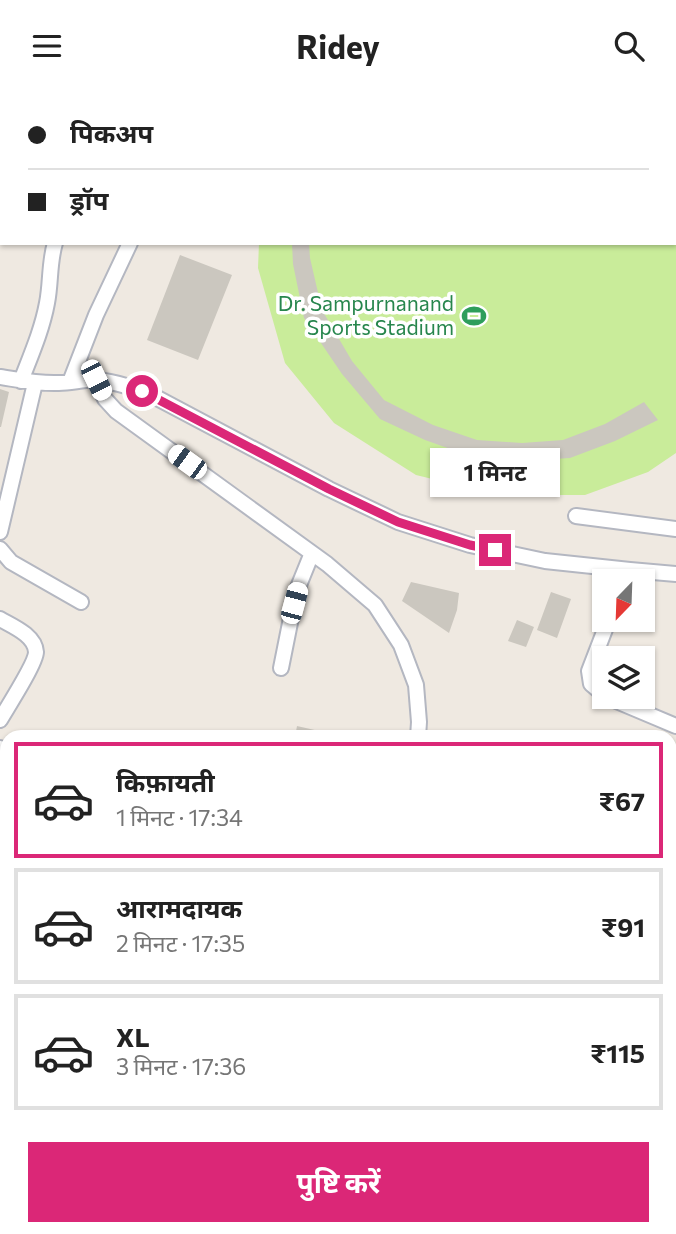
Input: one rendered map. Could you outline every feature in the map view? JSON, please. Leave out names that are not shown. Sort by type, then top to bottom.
[{"type":"street","points":[[0,532],[28,382],[47,305],[55,245]]},
{"type":"street","points":[[70,382],[96,315],[129,245]]},
{"type":"street","points":[[0,377],[28,382],[96,380],[142,391],[398,522],[470,545],[592,570]]},
{"type":"street","points":[[96,380],[105,400],[116,411],[327,564],[374,605],[401,645],[416,685],[418,730]]},
{"type":"street","points":[[576,516],[676,529]]},
{"type":"street","points":[[0,549],[11,562],[81,602]]},
{"type":"street","points":[[281,668],[294,603],[312,553]]},
{"type":"street","points":[[655,575],[676,574]]},
{"type":"street","points":[[0,619],[22,632],[33,644],[36,653],[0,720]]},
{"type":"street","points":[[592,663],[589,671],[592,685]]},
{"type":"street","points":[[636,709],[676,726]]},
{"type":"green space","name":"Dr. Sampurnanand Sports Stadium","points":[[259,245],[676,245],[676,453],[648,472],[585,495],[498,495],[416,475],[334,423],[285,363],[258,268]]},
{"type":"building","points":[[292,245],[309,245],[322,310],[352,361],[384,400],[433,425],[477,440],[522,443],[563,440],[605,424],[644,402],[658,420],[615,441],[570,458],[521,461],[473,457],[425,440],[380,419],[342,374],[304,318],[293,264]]},
{"type":"building","points":[[180,255],[232,275],[198,360],[147,340]]},
{"type":"building","points":[[0,389],[9,392],[1,427],[0,427]]},
{"type":"building","points":[[411,582],[459,593],[457,610],[449,633],[402,601]]},
{"type":"building","points":[[551,592],[571,599],[557,638],[537,630]]},
{"type":"building","points":[[517,620],[534,627],[526,647],[508,641]]},
{"type":"building","points":[[297,726],[315,730],[296,730]]},
{"type":"place","name":"Dr. Sampurnanand Sports Stadium","points":[[474,316]]},
{"type":"route","points":[[142,391],[398,522],[470,545],[495,550]]}]
